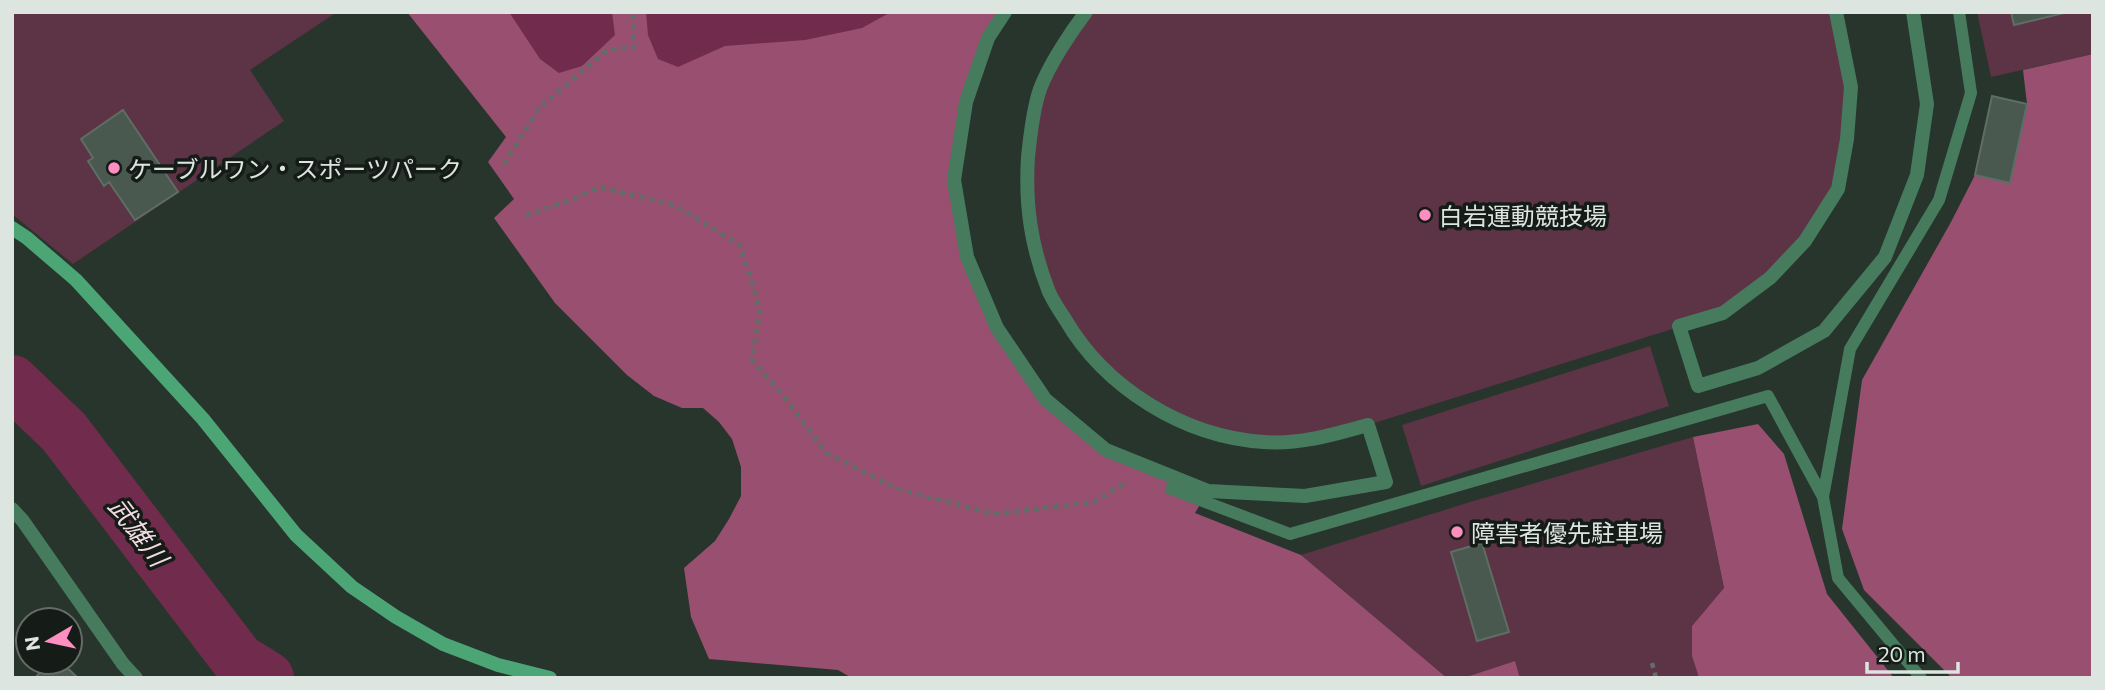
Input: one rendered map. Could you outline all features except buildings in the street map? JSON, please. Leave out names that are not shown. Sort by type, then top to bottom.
[{"type":"street","points":[[1005,12],[988,38],[966,102],[954,180],[967,257],[997,328],[1045,399],[1106,450],[1208,491],[1306,496],[1387,482],[1368,425],[1317,439],[1266,443],[1221,436],[1184,423],[1148,403],[1109,375],[1076,338],[1050,294],[1033,242],[1026,190],[1029,141],[1040,89],[1070,34],[1086,12]]},
{"type":"street","points":[[1836,12],[1851,87],[1847,139],[1838,189],[1805,242],[1770,278],[1723,313],[1679,326],[1698,386],[1758,368],[1824,331],[1885,257],[1917,175],[1927,104],[1913,12]]},
{"type":"street","points":[[12,228],[27,237],[76,280],[203,419],[296,535],[352,587],[443,644],[498,664],[550,678]]},
{"type":"street","points":[[12,509],[123,664],[136,678]]},
{"type":"lane","points":[[1824,497],[1850,349],[1939,200],[1971,93],[1959,12]]},
{"type":"lane","points":[[1171,489],[1290,534],[1768,396],[1824,497],[1838,578],[1921,678]]},
{"type":"path","points":[[504,164],[539,108],[607,50],[634,47],[633,12]]},
{"type":"path","points":[[526,215],[574,199],[599,187],[674,205],[740,245],[760,309],[752,360],[787,400],[825,453],[898,489],[994,514],[1094,502],[1135,477]]},
{"type":"path","points":[[1652,663],[1656,678]]},
{"type":"shaded area","name":"ケーブルワン・スポーツパーク","points":[[12,12],[337,12],[250,70],[284,121],[73,264],[12,214]]},
{"type":"shaded area","points":[[407,12],[1005,12],[988,38],[954,180],[967,257],[997,328],[1045,399],[1106,449],[1208,491],[1195,513],[1301,555],[1447,678],[852,678],[838,670],[709,659],[691,617],[684,568],[715,541],[741,496],[741,467],[732,439],[719,422],[703,408],[682,408],[654,396],[627,375],[555,303],[494,218],[514,199],[488,162],[506,137]]},
{"type":"shaded area","points":[[509,12],[612,12],[615,35],[582,66],[559,73],[540,59]]},
{"type":"shaded area","points":[[646,12],[891,12],[862,28],[805,40],[725,46],[678,67],[658,59],[648,35]]},
{"type":"shaded area","name":"白岩運動競技場","points":[[1086,12],[1836,12],[1851,87],[1838,189],[1805,241],[1723,313],[1317,439],[1221,436],[1109,375],[1050,294],[1026,189],[1040,90]]},
{"type":"shaded area","points":[[1977,12],[2093,12],[2093,54],[1991,77]]},
{"type":"shaded area","points":[[2093,54],[2093,678],[1952,678],[1864,590],[1842,529],[1862,380],[1975,175],[2010,182],[2027,104],[2023,70]]},
{"type":"shaded area","points":[[1650,346],[1669,406],[1421,486],[1402,425]]},
{"type":"shaded area","points":[[1758,424],[1784,454],[1827,594],[1894,678],[1699,678],[1692,656],[1692,626],[1724,588],[1693,437]]},
{"type":"shaded area","points":[[1693,437],[1724,589],[1692,626],[1692,656],[1699,678],[1520,678],[1515,661],[1463,678],[1447,678],[1301,555],[1470,502]]},
{"type":"shaded area","points":[[1515,661],[1520,678],[1463,678]]},
{"type":"waterway","name":"武雄川","points":[[12,382],[64,432],[238,660],[267,678]]},
{"type":"place","name":"ケーブルワン・スポーツパーク","points":[[114,168]]},
{"type":"place","name":"白岩運動競技場","points":[[1425,215]]},
{"type":"place","name":"障害者優先駐車場","points":[[1457,532]]}]
